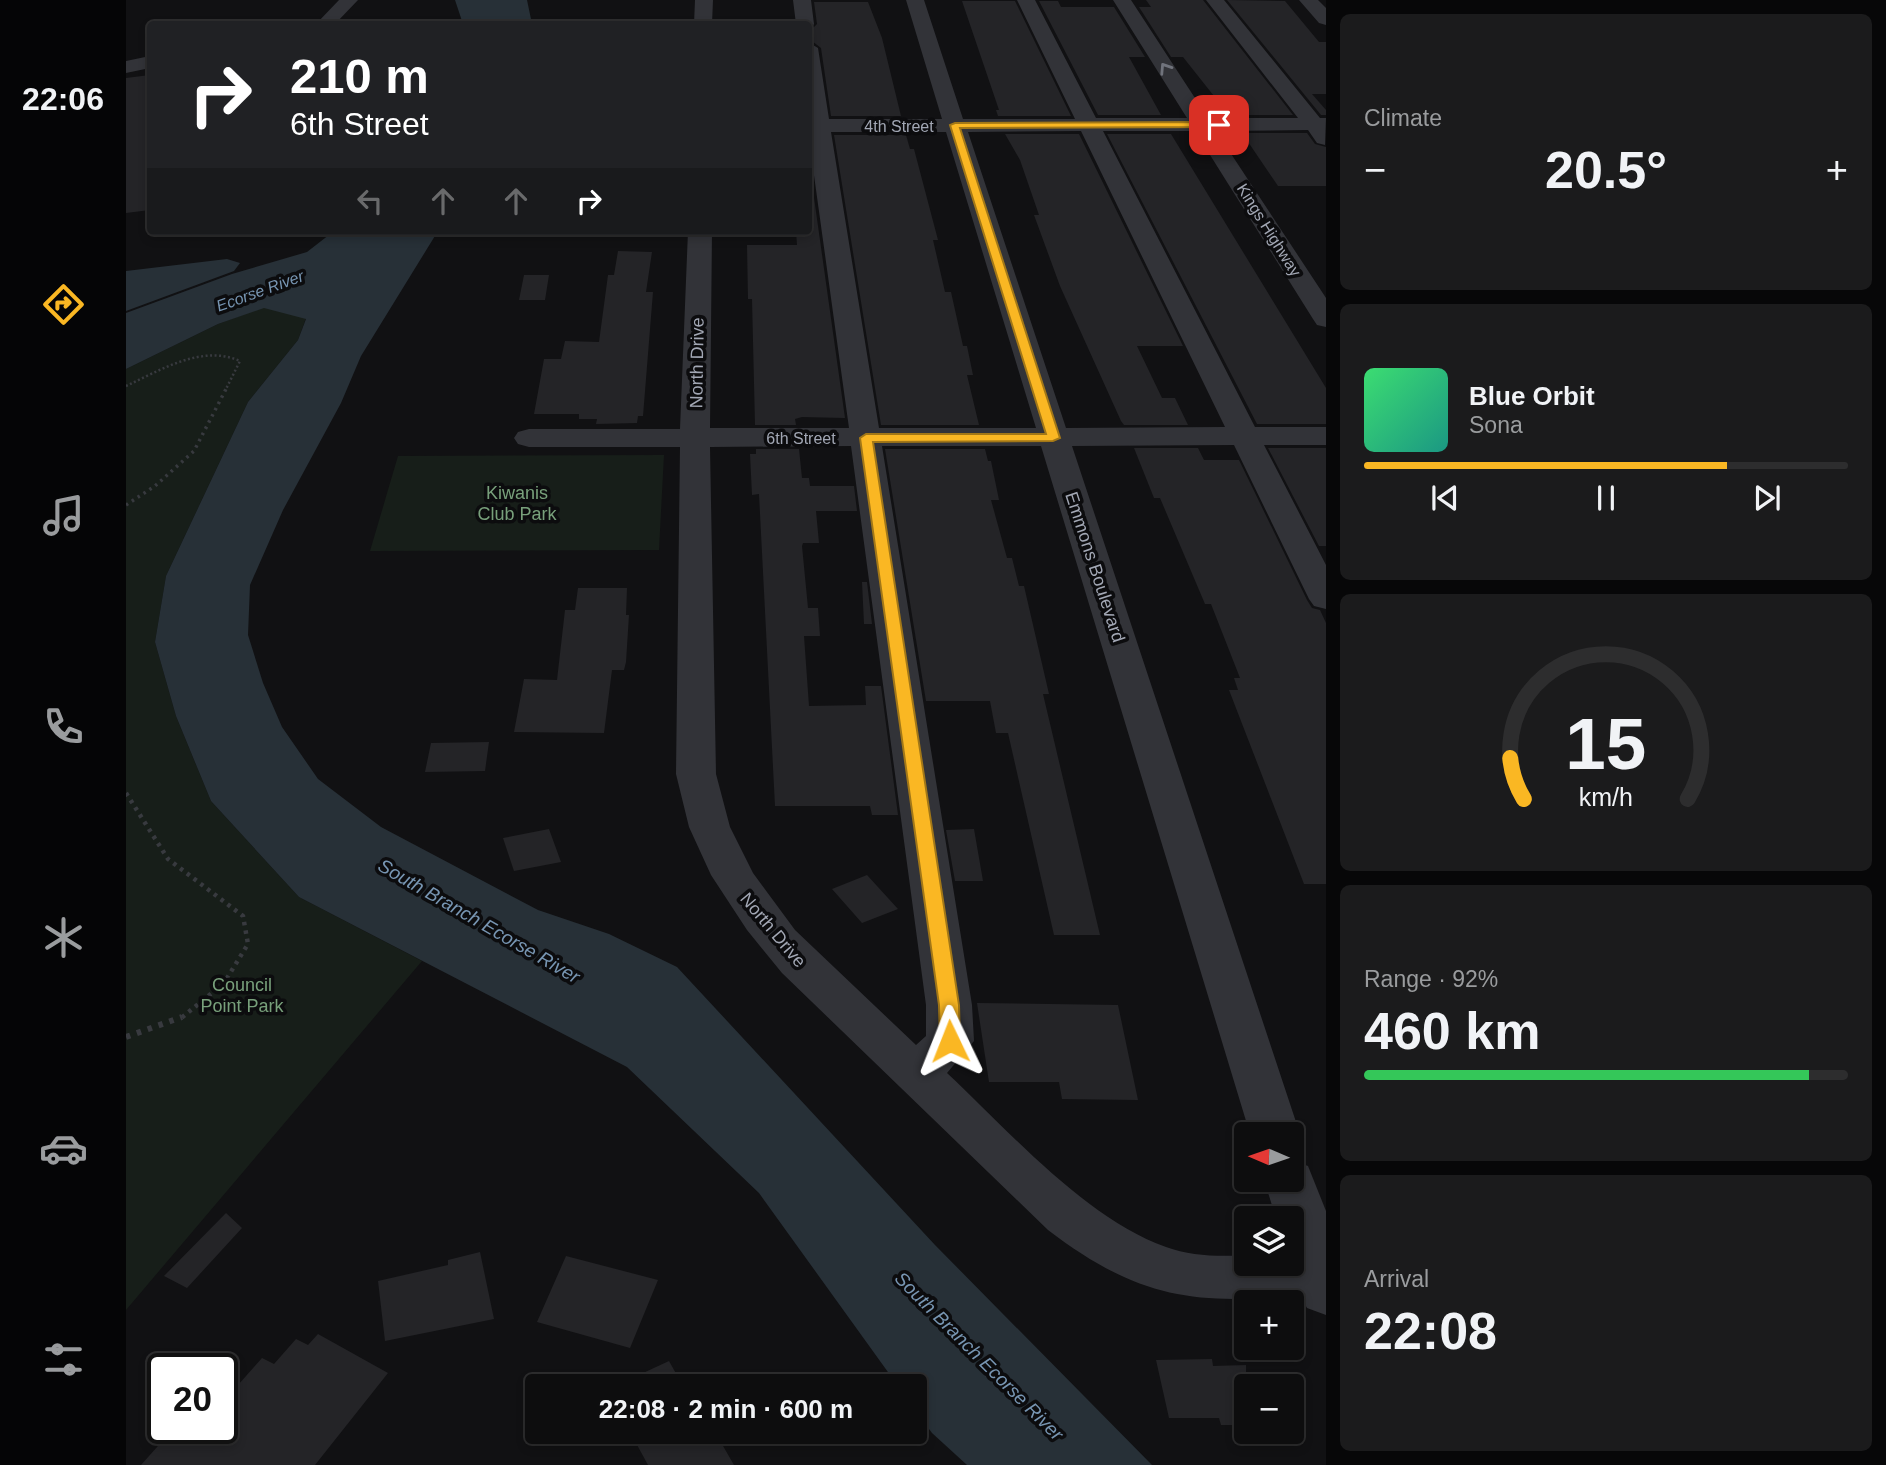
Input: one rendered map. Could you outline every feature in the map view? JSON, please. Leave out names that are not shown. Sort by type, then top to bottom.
[{"type":"street","points":[[328,21],[349,0]]},
{"type":"street","points":[[704,0],[704,21]]},
{"type":"street","points":[[802,0],[805,21]]},
{"type":"street","name":"Emmons Boulevard","points":[[915,0],[1271,1122]]},
{"type":"street","points":[[1026,0],[1326,599]]},
{"type":"street","name":"Kings Highway","points":[[1122,0],[1326,319]]},
{"type":"street","points":[[1215,0],[1322,130]]},
{"type":"street","points":[[1308,0],[1326,19]]},
{"type":"street","points":[[126,67],[147,63]]},
{"type":"street","points":[[812,100],[814,126],[866,438],[951,1028],[950,1041],[917,1074]]},
{"type":"street","name":"4th Street","points":[[814,126],[1202,125],[1322,130]]},
{"type":"street","name":"North Drive","points":[[700,235],[695,438],[695,749],[702,805],[723,862],[762,922],[798,962],[1066,1215],[1117,1250],[1157,1266],[1210,1278],[1324,1278]]},
{"type":"street","name":"6th Street","points":[[529,438],[1326,436]]},
{"type":"street","points":[[1294,1192],[1324,1278]]},
{"type":"path","points":[[126,386],[182,361],[222,353],[240,361],[194,451],[155,486],[126,505]]},
{"type":"path","points":[[126,793],[168,859],[243,916],[248,944],[224,984],[178,1021],[126,1038]]},
{"type":"green space","name":"Council Point Park","points":[[264,307],[306,318],[298,340],[248,402],[166,576],[155,642],[176,716],[211,801],[299,897],[422,961],[126,1310],[126,369],[218,324]]},
{"type":"green space","name":"Kiwanis Club Park","points":[[664,455],[659,550],[370,551],[398,456]]},
{"type":"water","points":[[455,0],[527,0],[531,21],[462,21]]},
{"type":"water","points":[[329,235],[436,235],[361,356],[341,403],[283,510],[250,585],[248,635],[263,683],[282,727],[318,779],[381,827],[538,910],[609,934],[677,967],[935,1245],[1152,1465],[967,1465],[927,1426],[927,1374],[889,1374],[759,1193],[627,1067],[299,897],[211,801],[176,716],[155,642],[166,576],[248,402],[298,340],[306,319],[264,308],[218,324],[126,369],[126,313],[232,274],[307,252]]},
{"type":"water","points":[[227,259],[240,263],[234,271],[126,311],[126,271]]},
{"type":"building","points":[[1146,0],[1203,0],[1293,115],[1229,115],[1183,57],[1171,57],[1139,7],[1151,7]]},
{"type":"building","points":[[1227,0],[1285,1],[1319,42],[1326,42],[1326,94],[1312,94],[1326,110],[1326,115],[1321,115]]},
{"type":"building","points":[[962,1],[1015,1],[1071,116],[998,116],[996,110],[999,110]]},
{"type":"building","points":[[1039,1],[1058,1],[1061,7],[1114,7],[1145,57],[1129,57],[1161,115],[1098,115]]},
{"type":"building","points":[[814,2],[868,2],[882,38],[901,116],[831,116],[821,48],[812,41],[812,29],[817,24]]},
{"type":"building","points":[[147,75],[147,210],[126,213],[126,78]]},
{"type":"building","points":[[1242,133],[1307,133],[1315,144],[1326,147],[1326,186],[1278,186]]},
{"type":"building","points":[[1005,134],[1079,134],[1183,346],[1137,346],[1162,398],[1175,398],[1188,425],[1124,425],[1121,421],[1060,286],[1034,215],[1039,215],[1020,160]]},
{"type":"building","points":[[1107,134],[1171,134],[1326,388],[1326,424],[1257,424]]},
{"type":"building","points":[[834,135],[906,135],[910,149],[914,149],[938,240],[933,240],[945,292],[951,292],[963,346],[967,346],[973,375],[967,375],[979,425],[881,425]]},
{"type":"building","points":[[812,183],[845,418],[802,417],[795,419],[796,425],[755,425],[752,299],[748,299],[747,245],[797,245],[796,235],[812,235]]},
{"type":"building","points":[[618,251],[652,252],[646,292],[653,292],[643,416],[638,416],[637,423],[596,424],[597,419],[579,419],[579,414],[534,414],[544,359],[561,359],[565,341],[599,342],[608,275],[614,275]]},
{"type":"building","points":[[524,275],[549,275],[545,300],[519,300]]},
{"type":"building","points":[[1134,448],[1198,448],[1204,460],[1239,460],[1307,600],[1312,608],[1320,610],[1326,623],[1326,884],[1304,884],[1229,690],[1238,690],[1234,678],[1240,678],[1211,604],[1205,604],[1160,498],[1154,498]]},
{"type":"building","points":[[1268,448],[1326,448],[1326,546],[1319,546]]},
{"type":"building","points":[[756,449],[799,449],[802,478],[809,478],[810,486],[854,486],[857,511],[816,511],[819,543],[803,543],[802,546],[808,608],[818,608],[820,636],[804,636],[809,706],[866,705],[865,686],[881,686],[898,815],[872,815],[870,806],[775,806],[759,494],[752,495],[750,454],[756,454]]},
{"type":"building","points":[[885,449],[985,449],[988,461],[991,461],[999,500],[991,500],[1007,558],[1012,558],[1019,586],[1024,586],[1049,694],[1043,694],[1100,935],[1054,935],[1008,733],[996,733],[990,701],[926,701]]},
{"type":"building","points":[[862,582],[867,582],[872,624],[864,624]]},
{"type":"building","points":[[578,588],[627,588],[626,615],[629,615],[626,662],[624,670],[612,670],[604,733],[514,732],[524,679],[557,680],[565,610],[575,610]]},
{"type":"building","points":[[489,742],[485,771],[425,772],[431,743]]},
{"type":"building","points":[[549,829],[561,862],[514,871],[503,838]]},
{"type":"building","points":[[974,829],[983,881],[955,881],[946,830]]},
{"type":"building","points":[[867,875],[898,909],[862,923],[832,889]]},
{"type":"building","points":[[977,1003],[1118,1005],[1138,1100],[1062,1099],[1059,1082],[989,1082]]},
{"type":"building","points":[[226,1213],[242,1228],[187,1288],[164,1276]]},
{"type":"building","points":[[480,1252],[494,1319],[385,1341],[378,1281],[448,1265],[448,1260]]},
{"type":"building","points":[[566,1256],[658,1280],[630,1348],[537,1322]]},
{"type":"building","points":[[318,1334],[388,1373],[315,1465],[141,1465],[160,1444],[238,1444],[238,1385],[262,1358],[274,1364],[296,1339],[308,1345]]},
{"type":"building","points":[[1212,1359],[1213,1366],[1246,1365],[1246,1374],[1234,1374],[1234,1425],[1221,1425],[1219,1418],[1169,1418],[1156,1360]]},
{"type":"building","points":[[669,1361],[676,1374],[641,1374]]},
{"type":"building","points":[[637,1444],[722,1444],[734,1465],[648,1465]]},
{"type":"route","points":[[950,1041],[949,1005],[866,438],[1053,438],[955,125],[1219,125]]},
{"type":"water label","name":"Ecorse River","points":[[260,291]]},
{"type":"water label","name":"South Branch Ecorse River","points":[[479,921]]},
{"type":"water label","name":"South Branch Ecorse River","points":[[979,1356]]}]
